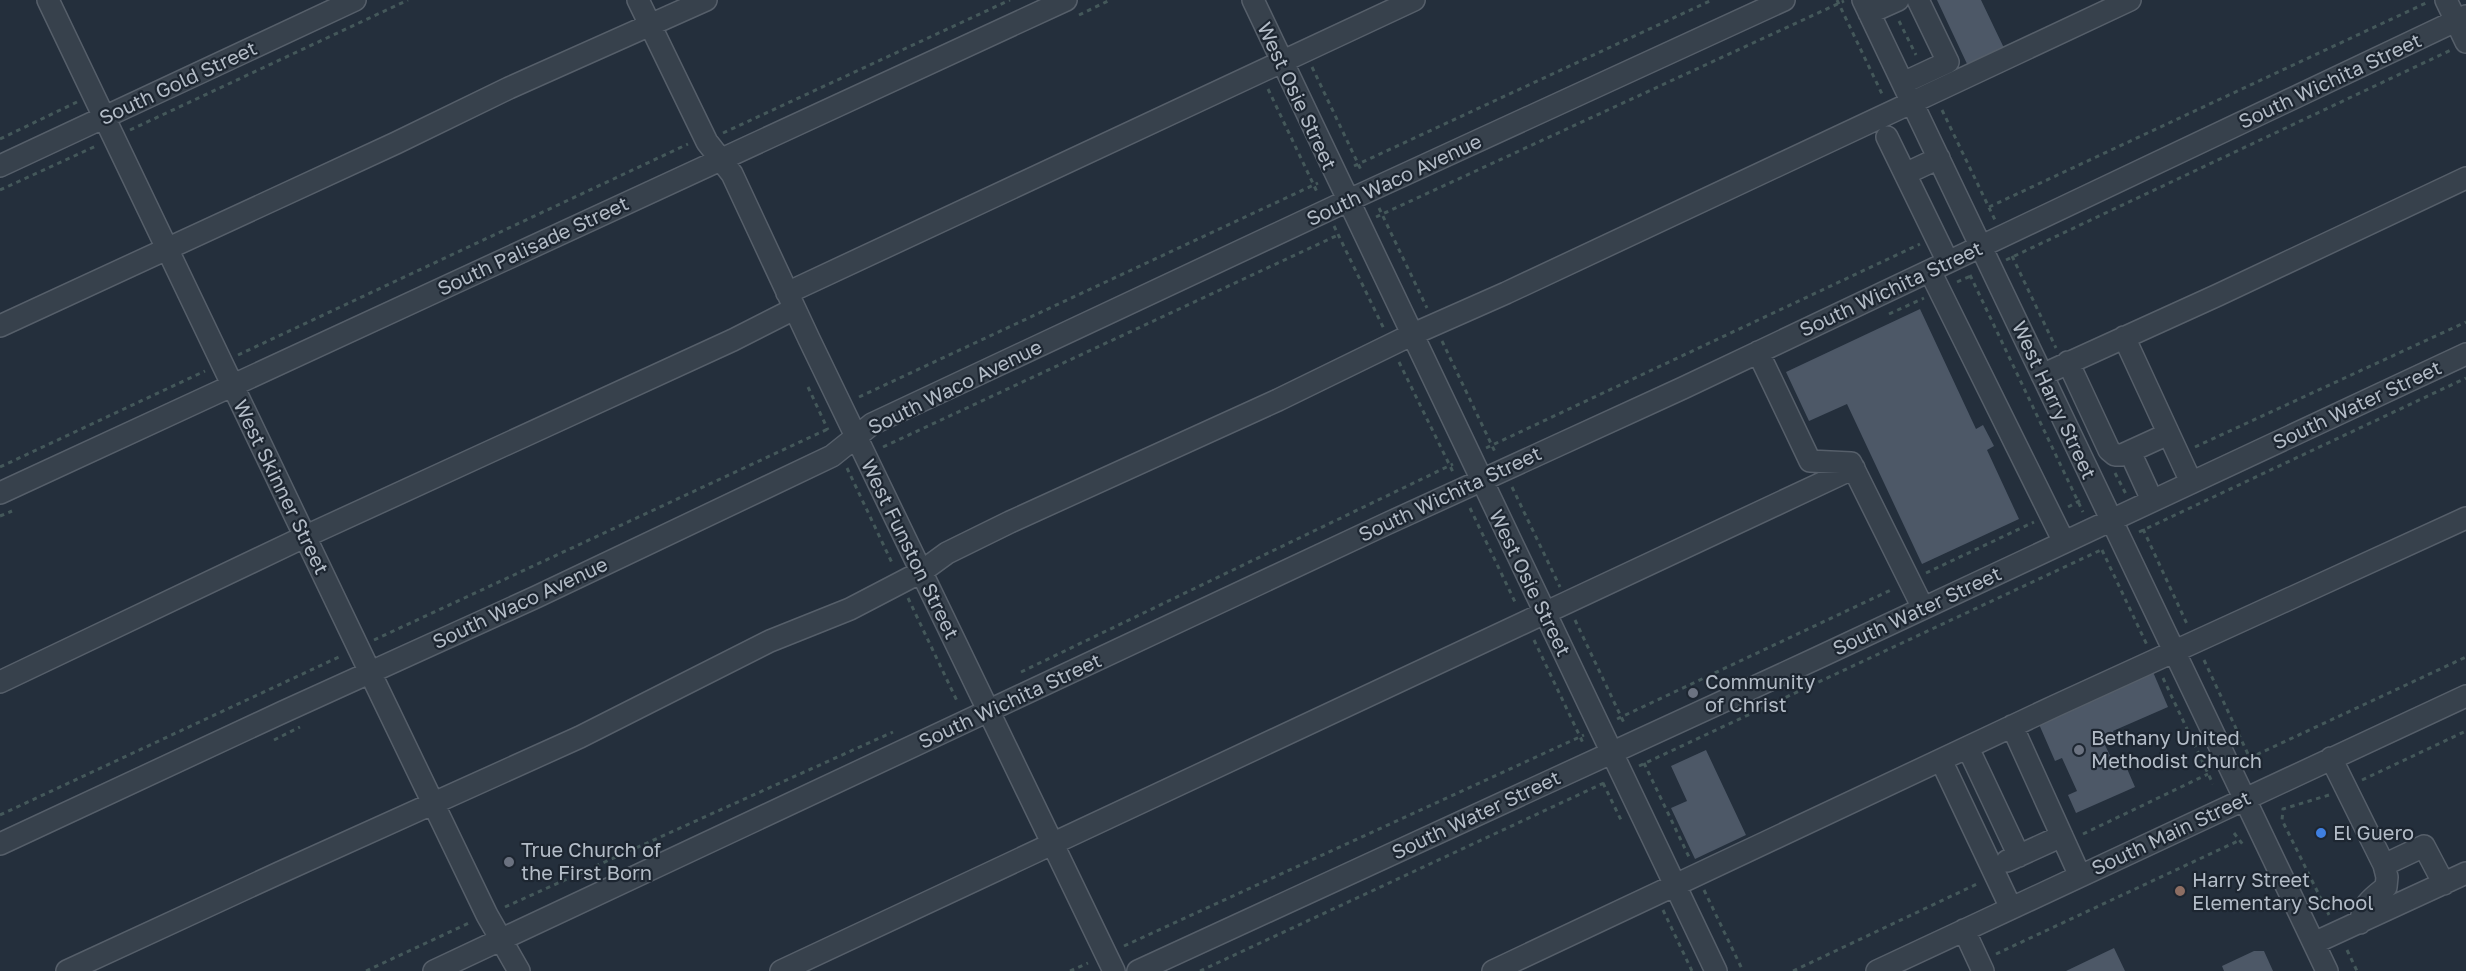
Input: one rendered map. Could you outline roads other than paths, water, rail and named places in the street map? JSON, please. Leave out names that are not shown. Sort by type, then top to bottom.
[{"type":"street","name":"West Skinner Street","points":[[48,0],[487,915],[503,939],[519,971]]},
{"type":"street","name":"South Gold Street","points":[[0,166],[355,0]]},
{"type":"street","name":"West Funston Street","points":[[638,0],[705,139],[732,174],[856,437],[1110,963]]},
{"type":"street","points":[[0,326],[396,144],[509,88],[706,0]]},
{"type":"street","name":"South Palisade Street","points":[[0,493],[1066,0]]},
{"type":"street","name":"West Osie Street","points":[[1252,0],[1716,971]]},
{"type":"street","points":[[0,682],[304,537],[733,340],[791,301],[1258,71],[1414,0]]},
{"type":"street","name":"South Waco Avenue","points":[[0,843],[536,597],[832,456],[872,424],[1347,201],[1784,0]]},
{"type":"street","points":[[1918,0],[1948,62],[1929,82]]},
{"type":"street","points":[[67,971],[570,742],[770,641],[850,609],[921,572],[947,553],[989,532],[1278,400],[1411,335],[1506,293],[1891,111],[1907,92],[2130,0]]},
{"type":"street","points":[[2446,0],[2461,18],[2461,45]]},
{"type":"street","points":[[1866,7],[1894,2]]},
{"type":"street","name":"West Harry Street","points":[[1866,7],[2327,971]]},
{"type":"street","name":"South Wichita Street","points":[[434,971],[983,702],[1504,470],[2461,18]]},
{"type":"street","points":[[1887,137],[1935,237],[2064,542]]},
{"type":"street","points":[[1905,174],[1939,158]]},
{"type":"street","points":[[2042,375],[2466,178]]},
{"type":"street","points":[[2124,337],[2191,482]]},
{"type":"street","points":[[1758,352],[1810,461],[1851,462],[1923,608]]},
{"type":"street","name":"South Water Street","points":[[1138,971],[2466,354]]},
{"type":"street","points":[[2066,363],[2109,450],[2115,455],[2130,452],[2168,434]]},
{"type":"street","points":[[2130,452],[2139,473],[2142,505]]},
{"type":"street","points":[[781,971],[1854,468]]},
{"type":"street","points":[[1493,971],[2012,726],[2466,518]]},
{"type":"street","name":"South Main Street","points":[[1877,971],[2466,696]]},
{"type":"street","points":[[2012,726],[2079,876]]},
{"type":"street","points":[[1968,748],[2019,856]]},
{"type":"street","points":[[2331,758],[2384,866],[2387,877],[2386,887],[2368,901],[2363,909],[2361,923]]},
{"type":"street","points":[[1941,760],[2011,908]]},
{"type":"street","points":[[1993,868],[2062,836]]},
{"type":"street","points":[[2384,866],[2424,846],[2444,884]]},
{"type":"street","points":[[2314,943],[2466,873]]},
{"type":"street","points":[[1964,930],[1981,966]]},
{"type":"place","name":"Community of Christ","points":[[1693,693]]},
{"type":"place","name":"Bethany United Methodist Church","points":[[2079,750]]},
{"type":"place","name":"El Guero","points":[[2321,833]]},
{"type":"place","name":"True Church of the First Born","points":[[509,862]]},
{"type":"place","name":"Harry Street Elementary School","points":[[2180,891]]}]
